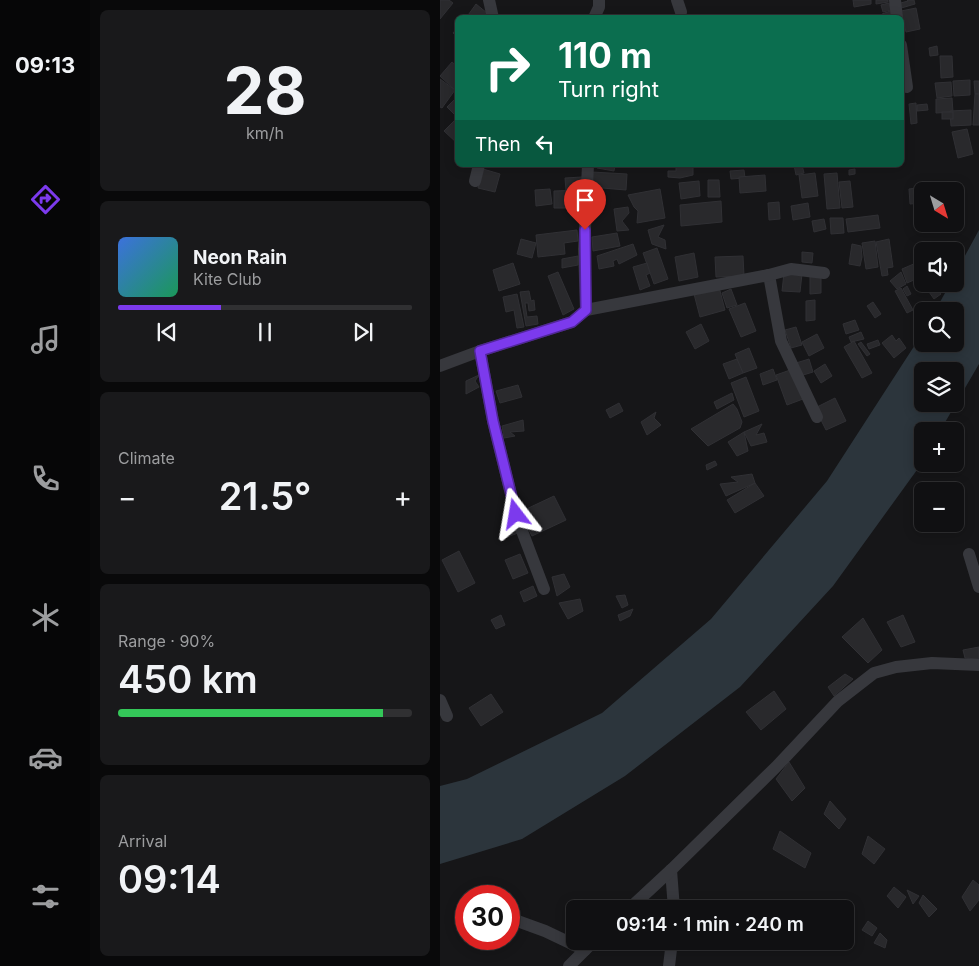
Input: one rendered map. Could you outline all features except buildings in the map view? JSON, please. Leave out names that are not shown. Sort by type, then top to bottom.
[{"type":"street","points":[[489,0],[492,15]]},
{"type":"street","points":[[595,15],[599,7],[599,0]]},
{"type":"street","points":[[895,0],[897,15]]},
{"type":"street","points":[[904,66],[907,87]]},
{"type":"street","points":[[475,181],[478,167]]},
{"type":"street","points":[[586,310],[584,250],[588,167]]},
{"type":"street","points":[[440,366],[480,351],[572,322],[586,310],[769,275],[791,268],[824,273]]},
{"type":"street","points":[[769,275],[781,341],[817,417]]},
{"type":"street","points":[[480,351],[493,421],[516,514],[544,589]]},
{"type":"street","points":[[970,554],[979,587]]},
{"type":"street","points":[[639,900],[672,870],[776,767],[838,701],[874,673],[896,667],[932,663],[979,666]]},
{"type":"street","points":[[440,700],[446,716]]},
{"type":"street","points":[[672,870],[674,900]]},
{"type":"street","points":[[520,922],[566,941]]},
{"type":"street","points":[[569,966],[585,950]]},
{"type":"street","points":[[669,966],[671,950]]},
{"type":"shaded area","points":[[979,230],[979,364],[964,390],[964,362],[914,362],[914,412],[951,412],[945,422],[914,422],[915,472],[833,586],[740,687],[625,776],[522,839],[440,864],[440,786],[467,779],[602,713],[711,619],[827,481],[914,346],[914,352],[964,352],[964,302],[940,302],[946,292],[964,292],[964,258]]},
{"type":"route","points":[[516,514],[493,421],[480,351],[572,322],[580,317],[586,310],[587,298],[584,250],[585,230]]}]
